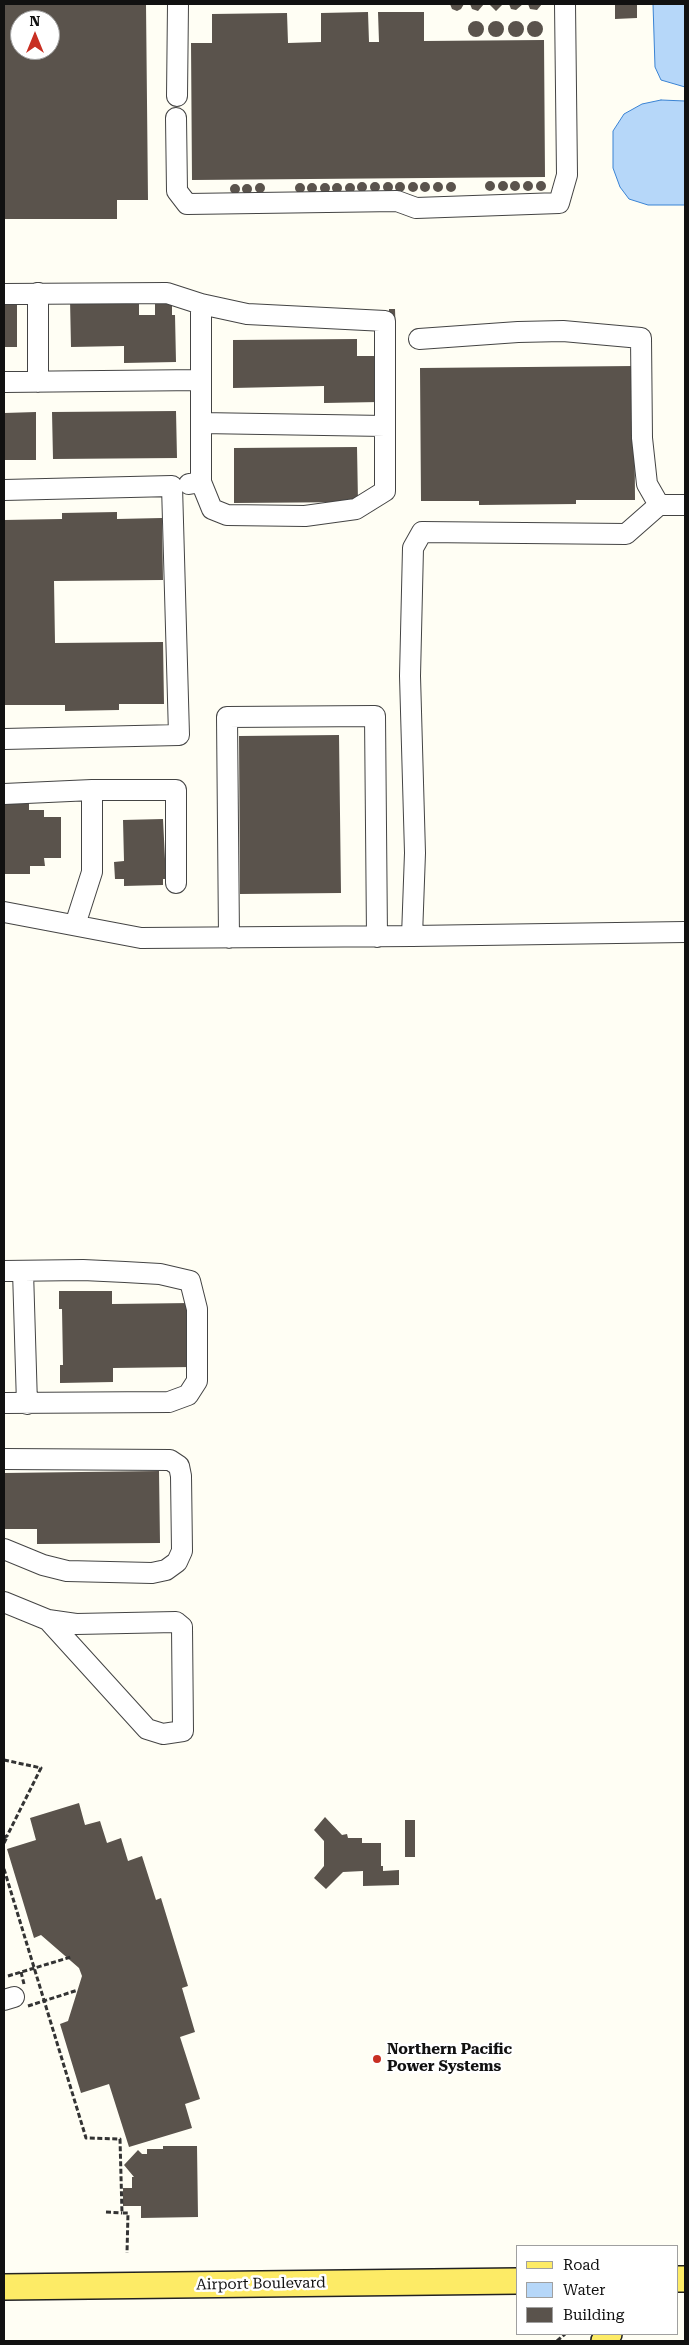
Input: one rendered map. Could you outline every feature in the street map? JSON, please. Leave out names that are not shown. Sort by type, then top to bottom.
[{"type":"main road","name":"Airport Boulevard","points":[[4,2287],[516,2281]]},
{"type":"street","points":[[177,96],[178,4]]},
{"type":"street","points":[[176,118],[176,191],[187,204],[397,202],[416,208],[559,203],[566,175],[565,4]]},
{"type":"street","points":[[38,293],[38,382]]},
{"type":"street","points":[[4,294],[167,293],[201,304],[247,314],[385,320],[385,490],[356,509],[305,516],[227,515],[212,509],[201,482],[201,304]]},
{"type":"street","points":[[419,339],[545,331],[641,338],[642,438],[647,484],[659,505]]},
{"type":"street","points":[[4,382],[201,380]]},
{"type":"street","points":[[201,423],[385,426]]},
{"type":"street","points":[[4,490],[172,486],[201,482]]},
{"type":"street","points":[[4,739],[179,735],[172,486]]},
{"type":"street","points":[[412,936],[415,854],[410,676],[413,548],[422,532],[626,534],[659,505],[685,505]]},
{"type":"street","points":[[228,938],[227,717],[375,716],[377,937]]},
{"type":"street","points":[[75,926],[92,872],[92,790]]},
{"type":"street","points":[[4,794],[92,790],[176,790],[176,882]]},
{"type":"street","points":[[4,912],[141,938],[377,937],[685,932]]},
{"type":"street","points":[[4,1403],[27,1404],[169,1402],[188,1395],[197,1381],[197,1309],[190,1281],[160,1274],[83,1270],[14,1271],[27,1404]]},
{"type":"street","points":[[4,1459],[170,1460],[179,1466],[181,1476],[182,1551],[177,1562],[166,1570],[152,1573],[67,1571],[42,1565],[4,1549]]},
{"type":"street","points":[[4,1602],[48,1620],[76,1624],[176,1622],[182,1627],[183,1731],[163,1734],[147,1729],[48,1620]]},
{"type":"path","points":[[4,1760],[41,1768],[4,1843]]},
{"type":"path","points":[[4,1869],[86,2138],[120,2139],[122,2213]]},
{"type":"path","points":[[71,1957],[34,1968],[11,1992],[44,2001],[78,1990]]},
{"type":"path","points":[[106,2212],[128,2213],[127,2253]]},
{"type":"water","points":[[653,4],[685,4],[685,87],[661,80],[655,67]]},
{"type":"water","points":[[661,100],[685,101],[685,205],[648,205],[629,199],[620,187],[613,168],[613,131],[624,114],[642,104]]},
{"type":"building","points":[[4,4],[146,4],[148,200],[117,200],[117,219],[4,219]]},
{"type":"building","points":[[450,4],[464,4],[457,11],[452,9]]},
{"type":"building","points":[[470,4],[484,4],[478,11],[472,9]]},
{"type":"building","points":[[489,4],[503,4],[496,11]]},
{"type":"building","points":[[509,4],[523,4],[516,10],[511,9]]},
{"type":"building","points":[[528,4],[542,4],[537,10],[530,9]]},
{"type":"building","points":[[615,4],[637,4],[637,18],[615,19]]},
{"type":"building","points":[[368,12],[369,42],[379,42],[378,12],[424,12],[424,41],[544,40],[545,177],[192,180],[191,43],[212,43],[212,14],[287,13],[288,43],[321,42],[321,13]]},
{"type":"building","points":[[476,21],[482,23],[484,29],[482,35],[476,37],[470,35],[468,29],[470,23]]},
{"type":"building","points":[[496,21],[502,23],[504,29],[502,35],[496,37],[490,35],[488,29],[490,23]]},
{"type":"building","points":[[516,21],[522,23],[524,29],[522,35],[516,37],[510,35],[508,29],[510,23]]},
{"type":"building","points":[[535,21],[541,23],[543,29],[541,35],[535,37],[529,35],[527,29],[529,23]]},
{"type":"building","points":[[488,181],[492,181],[495,186],[494,190],[488,191],[485,188],[485,184]]},
{"type":"building","points":[[501,181],[505,181],[508,186],[507,190],[501,191],[498,188],[498,184]]},
{"type":"building","points":[[513,181],[517,181],[520,186],[519,190],[513,191],[510,188],[510,184]]},
{"type":"building","points":[[526,181],[530,181],[533,186],[532,190],[526,191],[523,188],[523,184]]},
{"type":"building","points":[[539,181],[543,181],[546,186],[545,190],[539,191],[536,188],[536,184]]},
{"type":"building","points":[[360,182],[364,182],[367,187],[364,192],[360,192],[357,189],[357,185]]},
{"type":"building","points":[[375,182],[380,187],[375,192],[370,187]]},
{"type":"building","points":[[386,182],[390,182],[393,187],[392,191],[386,192],[383,189],[383,185]]},
{"type":"building","points":[[398,182],[402,182],[405,187],[402,192],[398,192],[395,189],[395,185]]},
{"type":"building","points":[[411,182],[415,182],[418,187],[417,191],[411,192],[408,189],[408,185]]},
{"type":"building","points":[[423,182],[427,182],[430,187],[429,191],[423,192],[420,189],[420,185]]},
{"type":"building","points":[[436,182],[440,182],[443,187],[442,191],[436,192],[433,189],[433,185]]},
{"type":"building","points":[[449,182],[453,182],[456,187],[455,191],[449,192],[446,189],[446,185]]},
{"type":"building","points":[[258,183],[262,183],[265,188],[264,192],[258,193],[255,190],[255,186]]},
{"type":"building","points":[[298,183],[302,183],[305,188],[302,193],[298,193],[295,190],[295,186]]},
{"type":"building","points":[[310,183],[314,183],[317,188],[314,193],[310,193],[307,190],[307,186]]},
{"type":"building","points":[[323,183],[327,183],[330,188],[327,193],[323,193],[320,190],[320,186]]},
{"type":"building","points":[[335,183],[339,183],[342,188],[341,192],[335,193],[332,190],[332,186]]},
{"type":"building","points":[[350,183],[355,188],[350,193],[345,188]]},
{"type":"building","points":[[233,184],[237,184],[240,189],[239,193],[233,194],[230,191],[230,187]]},
{"type":"building","points":[[245,184],[249,184],[252,189],[251,193],[245,194],[242,191],[242,187]]},
{"type":"building","points":[[70,299],[139,299],[139,315],[155,315],[155,303],[172,302],[172,315],[175,315],[176,362],[124,363],[124,346],[71,347]]},
{"type":"building","points":[[4,301],[17,301],[17,347],[4,347]]},
{"type":"building","points":[[389,309],[395,309],[396,340],[389,340]]},
{"type":"building","points":[[357,339],[357,356],[378,356],[379,402],[324,403],[324,386],[233,388],[233,340]]},
{"type":"building","points":[[634,366],[635,500],[576,500],[576,504],[479,505],[479,501],[421,501],[420,368]]},
{"type":"building","points":[[176,411],[177,458],[53,459],[52,412]]},
{"type":"building","points":[[36,412],[36,460],[4,460],[4,413]]},
{"type":"building","points":[[357,447],[358,502],[234,503],[234,448]]},
{"type":"building","points":[[117,512],[117,519],[162,518],[163,580],[54,581],[55,643],[163,642],[164,704],[119,704],[119,710],[65,711],[65,705],[4,705],[4,520],[62,519],[62,513]]},
{"type":"building","points":[[339,735],[341,893],[240,894],[239,736]]},
{"type":"building","points":[[4,802],[29,802],[29,810],[44,810],[44,817],[61,817],[61,858],[44,858],[45,866],[30,866],[30,874],[4,874]]},
{"type":"building","points":[[163,819],[166,879],[163,879],[163,885],[124,886],[124,879],[115,879],[114,862],[124,861],[123,820]]},
{"type":"building","points":[[59,1291],[112,1291],[112,1304],[191,1303],[192,1367],[113,1368],[113,1382],[60,1383],[60,1365],[63,1365],[62,1309],[59,1309]]},
{"type":"building","points":[[159,1471],[160,1543],[37,1544],[37,1529],[4,1529],[4,1473]]},
{"type":"building","points":[[79,1803],[85,1825],[100,1821],[107,1843],[121,1838],[128,1861],[142,1856],[156,1900],[161,1898],[188,1986],[182,1988],[195,2032],[180,2037],[200,2099],[185,2104],[192,2128],[129,2147],[109,2084],[81,2093],[60,2024],[68,2021],[82,1976],[79,1968],[41,1935],[34,1938],[7,1849],[36,1840],[30,1818]]},
{"type":"building","points":[[325,1817],[342,1835],[347,1834],[348,1838],[362,1838],[362,1843],[381,1843],[381,1866],[383,1866],[383,1871],[399,1870],[399,1885],[363,1886],[363,1871],[343,1872],[326,1889],[314,1878],[324,1866],[324,1841],[314,1830]]},
{"type":"building","points":[[405,1820],[415,1820],[415,1857],[405,1857]]},
{"type":"building","points":[[163,2146],[197,2146],[198,2217],[141,2218],[141,2206],[123,2206],[123,2188],[132,2188],[132,2177],[134,2177],[124,2165],[138,2150],[142,2154],[147,2154],[147,2149],[163,2149]]},
{"type":"place","name":"Northern Pacific Power Systems","points":[[377,2059]]}]
